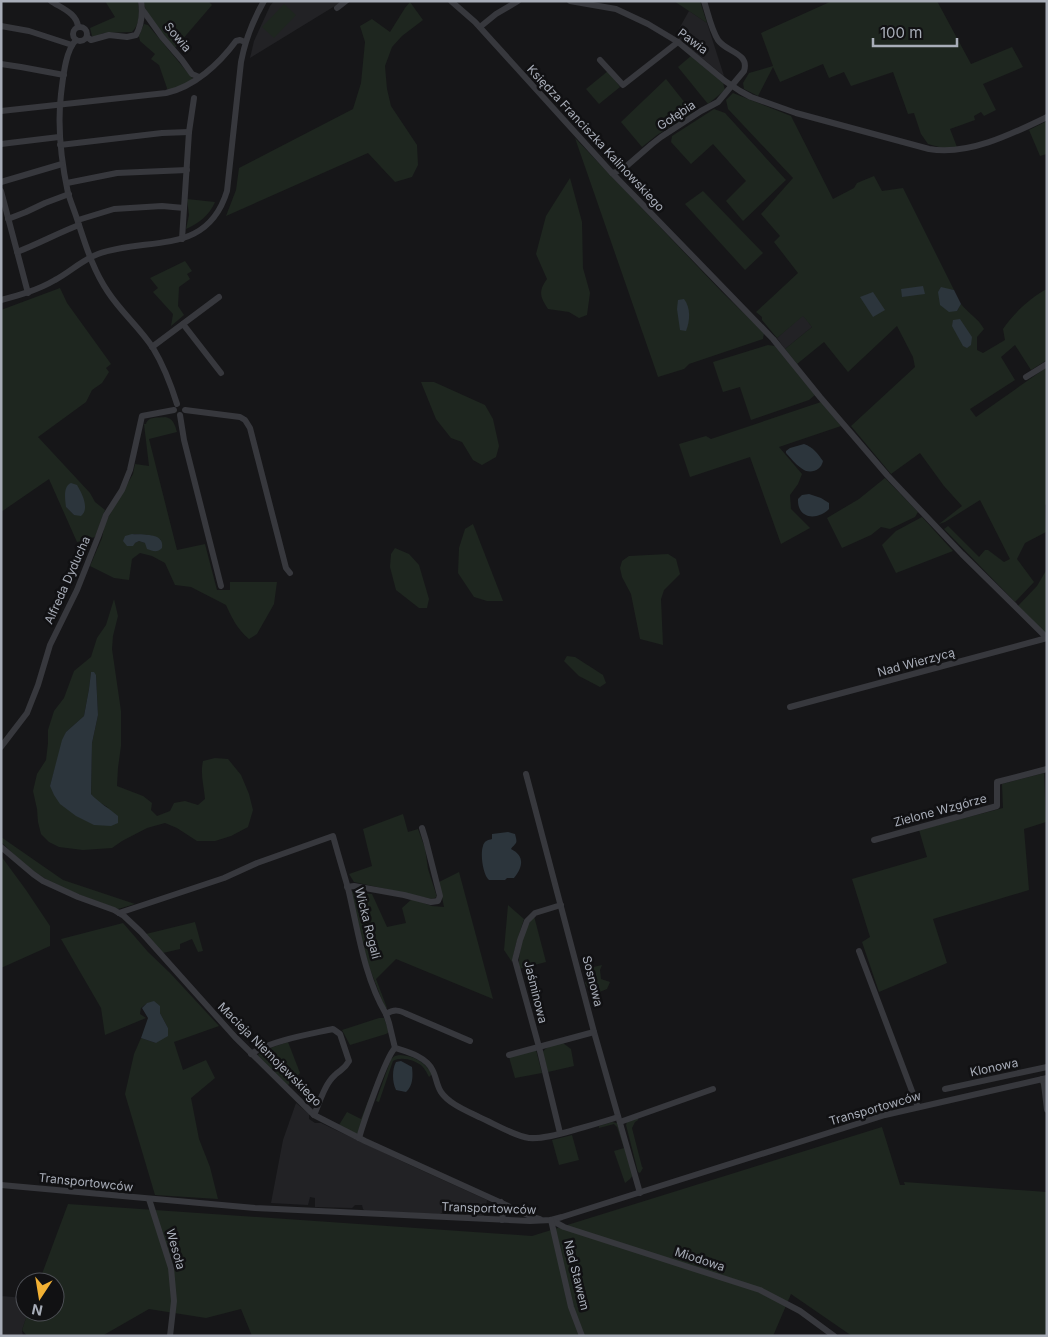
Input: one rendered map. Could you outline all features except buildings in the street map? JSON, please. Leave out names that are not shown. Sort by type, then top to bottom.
[{"type":"street","points":[[51,1],[73,15],[77,20],[78,27],[73,33],[74,42],[64,74],[60,105],[59,137],[62,164],[69,194],[90,258],[102,283],[152,347],[168,376],[176,414],[233,415],[246,420],[250,428],[286,568],[290,573]]},
{"type":"street","name":"Sowia","points":[[87,38],[91,40],[109,35],[127,37],[136,35],[141,26],[142,9],[140,1]]},
{"type":"street","points":[[1,300],[28,293],[57,279],[90,258],[112,250],[182,238],[192,235],[207,225],[218,212],[227,191],[241,62],[245,42],[264,1]]},
{"type":"street","points":[[337,8],[346,1]]},
{"type":"street","name":"Księdza Franciszka Kalinowskiego","points":[[451,1],[480,27],[612,174],[773,340],[887,475],[962,554],[1047,638]]},
{"type":"street","points":[[480,27],[496,14],[518,1]]},
{"type":"street","name":"Pawia","points":[[570,1],[616,10],[641,20],[678,42],[732,86],[751,97],[796,113],[929,149],[944,151],[960,150],[995,140],[1047,118]]},
{"type":"street","name":"Gołębia","points":[[612,174],[622,170],[657,140],[718,102],[744,71],[745,63],[740,56],[719,41],[714,32],[704,1]]},
{"type":"street","name":"Sowia","points":[[142,9],[192,74],[199,77]]},
{"type":"street","points":[[1,26],[74,42],[87,38],[86,29],[78,27]]},
{"type":"street","points":[[1,111],[166,94],[185,87],[199,77],[217,63],[236,42],[240,40],[245,42]]},
{"type":"street","points":[[600,60],[623,85],[678,42]]},
{"type":"street","points":[[1,64],[64,74]]},
{"type":"street","points":[[182,238],[194,98]]},
{"type":"street","points":[[60,145],[162,132],[190,132]]},
{"type":"street","points":[[1,144],[59,137]]},
{"type":"street","points":[[624,185],[625,172],[631,163]]},
{"type":"street","points":[[1,182],[62,164]]},
{"type":"street","points":[[67,183],[117,173],[187,170]]},
{"type":"street","points":[[1,190],[28,293]]},
{"type":"street","points":[[8,219],[45,202],[69,194]]},
{"type":"street","points":[[17,252],[78,223],[114,209],[162,206],[184,208]]},
{"type":"street","points":[[152,347],[219,297]]},
{"type":"street","points":[[183,324],[221,373]]},
{"type":"street","points":[[1026,377],[1047,364]]},
{"type":"street","points":[[175,407],[183,405],[184,440],[221,586]]},
{"type":"street","name":"Alfreda Dyducha","points":[[1,747],[27,713],[50,645],[77,590],[106,515],[122,490],[130,470],[142,416],[175,407]]},
{"type":"street","name":"Nad Wierzycą","points":[[790,707],[1047,638]]},
{"type":"street","name":"Zielone Wzgórze","points":[[874,840],[998,806],[997,782],[1047,769]]},
{"type":"street","name":"Sosnowa","points":[[526,774],[594,1032],[640,1193]]},
{"type":"street","points":[[347,886],[404,895],[431,902],[438,901],[440,896],[422,828]]},
{"type":"street","name":"Wicka Rogali","points":[[119,913],[224,878],[257,863],[332,836],[347,886],[363,955],[380,1003],[386,1014],[395,1048]]},
{"type":"street","name":"Macieja Niemojewskiego","points":[[1,847],[43,881],[119,913],[142,932],[251,1054],[314,1115],[359,1138],[530,1216],[547,1220]]},
{"type":"street","name":"Jaśminowa","points":[[560,1133],[515,960],[526,921],[535,912],[561,905]]},
{"type":"street","points":[[859,951],[918,1107]]},
{"type":"street","points":[[386,1014],[392,1011],[401,1011],[470,1041]]},
{"type":"street","points":[[251,1054],[271,1044],[333,1029],[340,1034],[349,1061],[346,1068],[335,1074],[326,1087],[314,1115]]},
{"type":"street","points":[[509,1055],[594,1032]]},
{"type":"street","points":[[359,1138],[391,1051],[395,1048],[419,1057],[428,1063],[433,1070],[441,1092],[448,1099],[466,1111],[510,1132],[528,1138],[544,1137],[619,1120],[713,1089]]},
{"type":"street","name":"Klonowa","points":[[945,1089],[1047,1067]]},
{"type":"street","points":[[1034,1070],[1044,1084],[1047,1110]]},
{"type":"street","name":"Transportowców","points":[[1,1185],[255,1208],[502,1220],[547,1220],[640,1193],[885,1115],[1042,1079]]},
{"type":"street","name":"Wesoła","points":[[149,1199],[172,1268],[174,1301],[170,1336]]},
{"type":"street","points":[[500,1201],[504,1207],[502,1220]]},
{"type":"street","name":"Nad Stawem","points":[[547,1220],[571,1307],[582,1336]]},
{"type":"street","name":"Miodowa","points":[[547,1220],[760,1290],[800,1311],[834,1336]]},
{"type":"shaded area","points":[[105,1],[138,1],[138,21],[132,32],[103,33],[96,37],[92,36],[90,28],[115,17]]},
{"type":"shaded area","points":[[143,1],[208,1],[212,5],[175,48],[152,20]]},
{"type":"shaded area","points":[[274,1],[343,1],[250,58],[254,41]]},
{"type":"shaded area","points":[[674,1],[700,1],[707,23]]},
{"type":"shaded area","points":[[832,1],[937,1],[971,64],[1012,47],[1023,67],[983,84],[996,110],[984,116],[981,112],[974,116],[975,120],[950,129],[957,147],[946,149],[928,144],[921,134],[914,113],[908,114],[893,72],[851,86],[844,72],[829,78],[823,64],[780,82],[773,67],[758,96],[744,89],[743,83],[749,73],[773,66],[761,33]]},
{"type":"shaded area","points":[[410,2],[423,20],[402,36],[392,47],[385,66],[391,106],[417,145],[418,165],[412,177],[395,182],[368,153],[226,216],[236,190],[239,168],[353,109],[361,83],[365,42],[360,26],[372,19],[390,32]]},
{"type":"shaded area","points":[[284,4],[296,15],[274,38],[262,27]]},
{"type":"shaded area","points":[[689,11],[707,23],[724,76],[675,36]]},
{"type":"shaded area","points":[[144,24],[148,25],[193,79],[180,87],[168,91],[159,65],[151,59],[155,54],[140,41],[139,36]]},
{"type":"shaded area","points":[[691,56],[723,83],[725,90],[708,104],[678,67]]},
{"type":"shaded area","points":[[608,71],[620,87],[599,104],[586,89]]},
{"type":"shaded area","points":[[666,79],[693,113],[657,135],[642,147],[621,122]]},
{"type":"shaded area","points":[[733,93],[791,116],[833,199],[854,188],[857,183],[874,176],[882,191],[903,188],[954,290],[946,289],[957,311],[961,304],[984,329],[977,337],[977,350],[983,353],[1005,340],[1003,329],[1012,318],[1029,301],[1047,289],[1047,360],[1031,370],[1015,345],[1001,357],[1015,380],[970,409],[976,417],[1047,367],[1046,532],[1025,543],[1017,559],[1034,582],[1015,602],[944,529],[948,526],[979,557],[985,550],[988,550],[1004,562],[1010,559],[980,500],[939,524],[962,506],[944,486],[920,453],[891,474],[851,426],[915,367],[913,357],[897,326],[848,372],[824,342],[797,364],[785,349],[812,327],[803,316],[777,338],[762,320],[762,317],[756,312],[798,273],[774,242],[780,236],[761,214],[793,178],[728,109],[726,100]]},
{"type":"shaded area","points":[[714,109],[725,113],[786,180],[743,221],[726,201],[746,181],[713,144],[691,164],[671,142],[672,136]]},
{"type":"shaded area","points":[[1047,121],[1047,154],[1040,156],[1029,130]]},
{"type":"shaded area","points":[[575,138],[722,292],[764,333],[763,339],[689,364],[684,369],[658,377]]},
{"type":"shaded area","points":[[570,178],[582,222],[583,268],[590,293],[587,315],[579,318],[569,312],[548,309],[541,294],[542,287],[547,279],[536,254],[546,216]]},
{"type":"shaded area","points":[[703,191],[763,253],[745,270],[685,204]]},
{"type":"shaded area","points":[[187,199],[215,202],[203,219],[186,229],[189,215]]},
{"type":"shaded area","points":[[185,261],[192,271],[187,274],[190,279],[179,287],[178,306],[184,315],[171,326],[173,314],[153,292],[158,288],[150,278]]},
{"type":"shaded area","points":[[923,286],[925,294],[902,297],[901,289]]},
{"type":"shaded area","points":[[941,287],[954,290],[961,304],[957,311],[949,312],[940,305],[938,292]]},
{"type":"shaded area","points":[[60,288],[67,303],[111,364],[106,368],[109,372],[102,383],[92,390],[86,402],[38,437],[90,493],[95,502],[105,510],[95,537],[77,542],[49,479],[1,512],[1,310]],"holes":[[[79,489],[81,495],[74,515],[66,507],[66,501]]]},
{"type":"shaded area","points":[[873,292],[885,310],[873,317],[860,297]]},
{"type":"shaded area","points":[[684,299],[688,306],[689,315],[686,331],[680,330],[677,309],[678,300]]},
{"type":"shaded area","points":[[803,315],[812,327],[785,349],[777,338]]},
{"type":"shaded area","points":[[960,319],[972,337],[971,345],[967,348],[963,346],[952,326],[953,320]]},
{"type":"shaded area","points":[[768,345],[775,346],[815,395],[809,400],[751,420],[740,387],[723,392],[713,362]]},
{"type":"shaded area","points":[[421,382],[434,382],[485,405],[493,419],[499,446],[496,457],[482,465],[473,460],[462,442],[451,438],[436,419]]},
{"type":"shaded area","points":[[821,402],[841,426],[779,447],[802,474],[790,495],[791,509],[810,528],[781,544],[750,457],[690,477],[679,444],[706,436],[711,439]]},
{"type":"shaded area","points":[[165,417],[172,420],[177,432],[149,439],[177,550],[205,544],[217,590],[230,590],[230,582],[277,582],[274,604],[257,634],[249,639],[238,627],[226,605],[191,587],[175,585],[165,563],[152,556],[140,553],[132,559],[129,580],[114,578],[90,566],[102,538],[105,523],[133,474],[135,464],[149,466],[144,424],[151,419]],"holes":[[[132,534],[149,535],[161,540],[145,543],[139,541],[135,543]]]},
{"type":"shaded area","points":[[804,444],[813,449],[823,461],[820,467],[814,471],[804,470],[786,453],[790,448]]},
{"type":"shaded area","points":[[885,478],[918,512],[915,517],[890,529],[881,527],[871,535],[842,548],[827,518],[859,499]]},
{"type":"shaded area","points":[[71,483],[77,485],[84,501],[85,509],[81,516],[74,515],[66,507],[66,490]]},
{"type":"shaded area","points":[[809,494],[829,503],[829,509],[824,513],[814,516],[804,514],[799,506],[798,499],[802,495]]},
{"type":"shaded area","points":[[922,517],[953,551],[896,573],[882,545],[896,531]]},
{"type":"shaded area","points":[[473,524],[503,601],[487,601],[474,597],[458,573],[459,548],[465,529]]},
{"type":"shaded area","points":[[132,534],[152,535],[160,539],[162,548],[157,551],[147,549],[145,543],[139,541],[133,546],[127,546],[123,541],[125,536]]},
{"type":"shaded area","points":[[395,548],[409,554],[419,565],[429,599],[427,608],[419,608],[396,590],[390,567],[391,554]]},
{"type":"shaded area","points":[[668,554],[676,559],[680,574],[664,590],[661,599],[663,645],[640,639],[631,594],[622,577],[620,568],[622,561],[629,556]]},
{"type":"shaded area","points":[[1047,569],[1047,635],[1018,606],[1037,586]]},
{"type":"shaded area","points":[[114,599],[118,616],[112,649],[121,711],[121,746],[117,786],[143,796],[152,803],[151,810],[157,816],[170,811],[174,803],[185,801],[198,805],[205,799],[202,775],[203,761],[215,758],[228,759],[241,775],[249,794],[253,810],[248,827],[231,836],[215,841],[197,841],[177,828],[165,823],[147,828],[112,848],[83,850],[59,847],[49,842],[41,834],[33,791],[37,774],[46,760],[48,730],[54,711],[64,698],[74,671],[91,657],[97,638],[106,625]],"holes":[[[91,672],[96,675],[98,715],[92,743],[91,794],[97,801],[109,808],[50,786],[66,732],[84,716]]]},
{"type":"shaded area","points":[[567,656],[575,657],[603,675],[606,683],[600,687],[579,676],[564,661]]},
{"type":"shaded area","points":[[91,672],[94,672],[96,675],[98,715],[92,743],[91,794],[118,816],[118,823],[111,826],[94,825],[76,816],[60,804],[50,786],[62,740],[66,732],[84,716]]},
{"type":"shaded area","points":[[1044,773],[1046,822],[1024,829],[1029,890],[933,919],[947,963],[879,992],[862,942],[870,937],[852,879],[927,857],[919,830],[1003,808],[1002,784]]},
{"type":"shaded area","points":[[403,814],[408,832],[418,829],[425,848],[428,869],[437,897],[432,899],[354,882],[349,874],[372,866],[363,829]]},
{"type":"shaded area","points":[[508,832],[515,834],[516,842],[511,849],[519,855],[521,866],[514,878],[489,880],[485,874],[483,864],[482,850],[484,844],[492,839],[492,834]]},
{"type":"shaded area","points":[[1,837],[63,880],[135,904],[118,909],[49,881],[27,867],[1,842]]},
{"type":"shaded area","points":[[1,856],[50,926],[50,946],[1,968]]},
{"type":"shaded area","points":[[459,872],[493,999],[396,959],[376,979],[387,1008],[385,1008],[368,964],[351,893],[362,889],[362,893],[372,894],[387,927],[406,923],[402,908],[412,899],[432,906],[444,907],[439,882]]},
{"type":"shaded area","points":[[508,905],[524,919],[512,962],[504,950]]},
{"type":"shaded area","points":[[534,916],[546,962],[519,969],[522,941]]},
{"type":"shaded area","points":[[195,922],[203,951],[198,952],[192,939],[180,944],[180,949],[163,953],[146,934]]},
{"type":"shaded area","points":[[123,923],[219,1026],[174,1042],[183,1070],[206,1060],[215,1078],[191,1098],[199,1139],[210,1167],[218,1199],[155,1195],[125,1094],[134,1054],[141,1038],[156,1043],[168,1028],[160,1013],[147,1003],[141,1008],[140,1014],[146,1018],[105,1035],[101,1008],[61,939]]},
{"type":"shaded area","points":[[602,965],[600,970],[601,979],[610,982],[607,989],[592,995],[585,983],[587,980],[585,969]]},
{"type":"shaded area","points":[[154,1001],[160,1006],[160,1013],[168,1028],[168,1036],[156,1043],[141,1038],[148,1018],[142,1008],[147,1003]]},
{"type":"shaded area","points":[[384,1018],[389,1032],[350,1045],[342,1030]]},
{"type":"shaded area","points":[[288,1042],[300,1073],[287,1086],[259,1059],[258,1055],[261,1051]]},
{"type":"shaded area","points":[[563,1043],[571,1049],[574,1066],[548,1072],[542,1053],[549,1047]]},
{"type":"shaded area","points":[[536,1050],[542,1073],[515,1078],[509,1057]]},
{"type":"shaded area","points":[[399,1055],[418,1060],[432,1074],[429,1077],[422,1066],[412,1060],[400,1059],[393,1061],[379,1102],[376,1101],[391,1059]]},
{"type":"shaded area","points":[[401,1061],[412,1067],[411,1084],[406,1092],[396,1090],[393,1079],[396,1062]]},
{"type":"shaded area","points":[[376,1081],[357,1135],[339,1125],[347,1112],[361,1119]]},
{"type":"shaded area","points":[[296,1103],[309,1114],[309,1119],[315,1123],[321,1123],[487,1200],[484,1216],[458,1214],[455,1210],[446,1210],[440,1214],[365,1211],[362,1205],[355,1205],[352,1208],[315,1207],[315,1198],[310,1197],[308,1205],[271,1203],[283,1140]]},
{"type":"shaded area","points":[[638,1118],[632,1128],[643,1168],[640,1173],[638,1172],[626,1125],[627,1122]]},
{"type":"shaded area","points":[[612,1122],[617,1123],[633,1175],[625,1183],[614,1151],[624,1148],[617,1127],[614,1124],[599,1128],[599,1126]]},
{"type":"shaded area","points":[[882,1127],[900,1185],[905,1185],[904,1182],[1047,1192],[1047,1336],[852,1336],[791,1294],[773,1336],[252,1336],[241,1309],[206,1318],[149,1309],[102,1336],[27,1336],[22,1330],[25,1322],[65,1322],[65,1272],[43,1272],[68,1204],[532,1236]]},
{"type":"shaded area","points":[[572,1135],[579,1160],[559,1165],[552,1140]]},
{"type":"shaded area","points":[[1,1296],[15,1297],[15,1322],[25,1322],[22,1330],[23,1336],[1,1336]]}]
